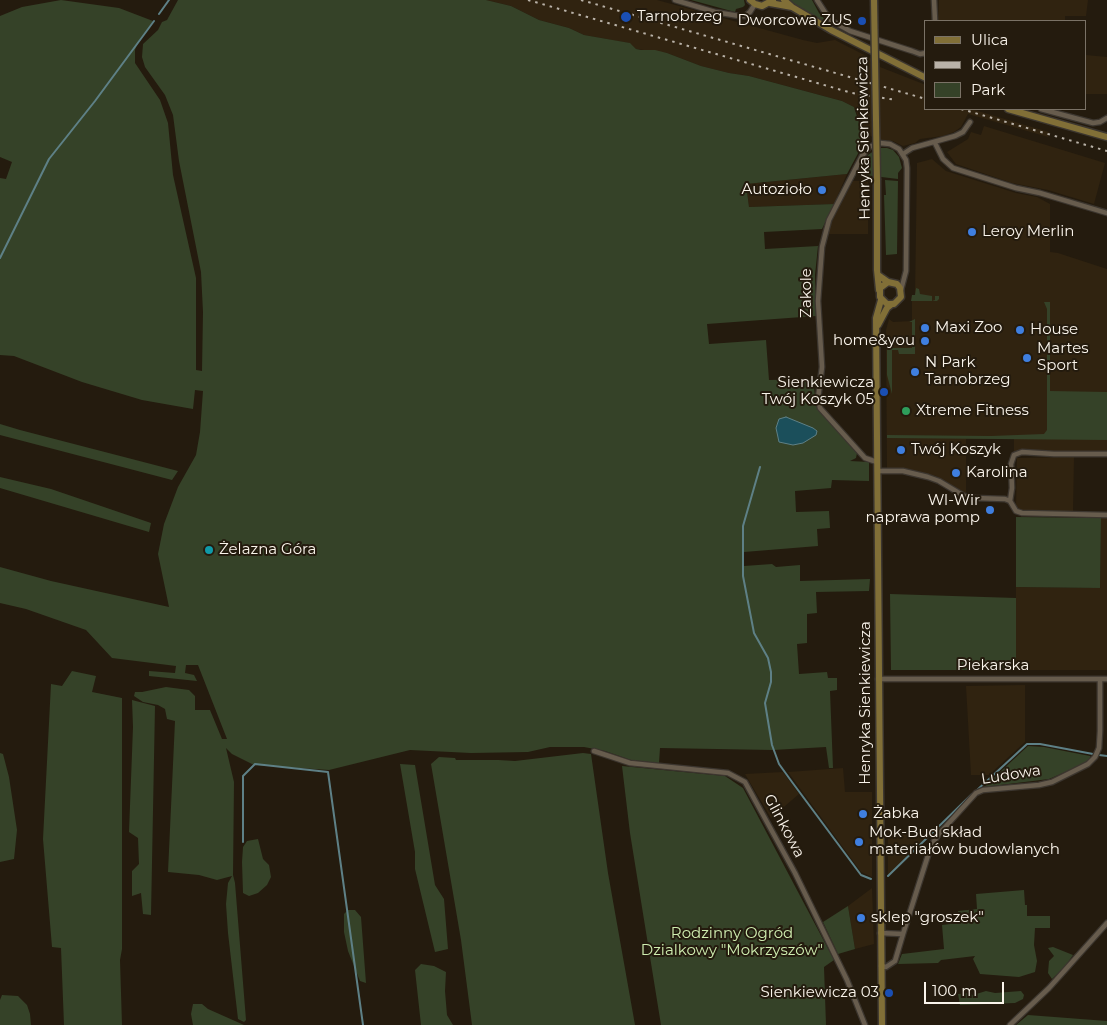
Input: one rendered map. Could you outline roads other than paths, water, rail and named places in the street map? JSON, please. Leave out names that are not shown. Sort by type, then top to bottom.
[{"type":"main road","points":[[784,0],[792,7],[855,43],[924,77]]},
{"type":"main road","name":"Henryka Sienkiewicza","points":[[874,0],[879,290]]},
{"type":"main road","points":[[753,2],[762,6],[771,2],[792,7]]},
{"type":"main road","points":[[1012,110],[1107,136]]},
{"type":"main road","points":[[878,275],[891,282],[901,290],[900,299],[892,304],[887,304],[881,300],[879,290],[882,286],[891,282]]},
{"type":"main road","name":"Henryka Sienkiewicza","points":[[881,300],[877,315],[877,471],[882,1025]]},
{"type":"main road","name":"Henryka Sienkiewicza","points":[[877,328],[887,308],[892,304]]},
{"type":"street","points":[[675,0],[714,12],[740,16],[745,16],[750,12],[753,2]]},
{"type":"street","points":[[817,0],[832,21],[850,31],[912,52],[920,54],[924,53]]},
{"type":"street","points":[[934,0],[935,20]]},
{"type":"street","points":[[1045,110],[1093,123],[1107,118]]},
{"type":"street","points":[[901,290],[906,271],[907,173],[906,160],[903,154],[912,148],[935,143],[960,134],[970,122]]},
{"type":"street","name":"Zakole","points":[[877,462],[865,458],[818,404],[822,366],[818,301],[820,260],[829,220],[865,152],[869,147],[880,143],[894,145],[903,154]]},
{"type":"street","points":[[935,143],[943,159],[953,168],[1016,188],[1040,193],[1107,213]]},
{"type":"street","points":[[891,282],[905,278]]},
{"type":"street","points":[[1010,501],[1014,455],[1022,452],[1107,454]]},
{"type":"street","points":[[877,471],[903,472],[928,477],[939,481],[964,496],[1006,498],[1016,511],[1022,514],[1107,515]]},
{"type":"street","name":"Piekarska","points":[[878,679],[1107,679]]},
{"type":"street","name":"Ludowa","points":[[881,966],[886,967],[895,962],[931,846],[938,835],[976,793],[983,790],[1052,782],[1088,764],[1095,757],[1099,748],[1100,679]]},
{"type":"street","name":"Glinkowa","points":[[594,751],[630,764],[728,773],[745,782],[795,873],[847,980],[865,1025]]},
{"type":"street","points":[[1010,1025],[1049,988],[1107,923]]},
{"type":"street","points":[[880,933],[903,934]]},
{"type":"water","points":[[786,417],[813,428],[817,431],[816,435],[803,443],[793,445],[779,442],[776,428],[779,419]]},
{"type":"waterway","points":[[159,14],[169,0]]},
{"type":"waterway","points":[[0,258],[49,159],[154,21]]},
{"type":"waterway","points":[[760,467],[743,526],[743,576],[754,633],[768,658],[771,672],[771,682],[765,703],[772,745],[779,764],[792,782],[861,875],[871,879]]},
{"type":"waterway","points":[[976,791],[1027,744],[1040,744],[1093,754]]},
{"type":"waterway","points":[[1099,755],[1107,756]]},
{"type":"waterway","points":[[243,842],[243,776],[255,764],[328,772],[363,1025]]},
{"type":"waterway","points":[[888,876],[972,794]]},
{"type":"railway","points":[[528,0],[852,93],[896,100]]},
{"type":"railway","points":[[581,0],[924,98]]},
{"type":"railway","points":[[964,110],[1107,151]]},
{"type":"place","name":"Tarnobrzeg","points":[[626,17]]},
{"type":"place","name":"Dworcowa ZUS","points":[[862,21]]},
{"type":"place","name":"Autozioło","points":[[822,190]]},
{"type":"place","name":"Leroy Merlin","points":[[972,232]]},
{"type":"place","name":"Maxi Zoo","points":[[925,328]]},
{"type":"place","name":"House","points":[[1020,330]]},
{"type":"place","name":"home&you","points":[[925,341]]},
{"type":"place","name":"Martes Sport","points":[[1027,358]]},
{"type":"place","name":"N Park Tarnobrzeg","points":[[915,372]]},
{"type":"place","name":"Sienkiewicza Twój Koszyk 05","points":[[884,392]]},
{"type":"place","name":"Xtreme Fitness","points":[[906,411]]},
{"type":"place","name":"Twój Koszyk","points":[[901,450]]},
{"type":"place","name":"Karolina","points":[[956,473]]},
{"type":"place","name":"Wl-Wir naprawa pomp","points":[[990,510]]},
{"type":"place","name":"Żelazna Góra","points":[[209,550]]},
{"type":"place","name":"Żabka","points":[[863,814]]},
{"type":"place","name":"Mok-Bud skład materiałów budowlanych","points":[[859,842]]},
{"type":"place","name":"sklep \"groszek\"","points":[[861,918]]},
{"type":"place","name":"Sienkiewicza 03","points":[[889,993]]},
{"type":"park label","name":"Rodzinny Ogród Dzialkowy \"Mokrzyszów\"","points":[[732,942]]}]
